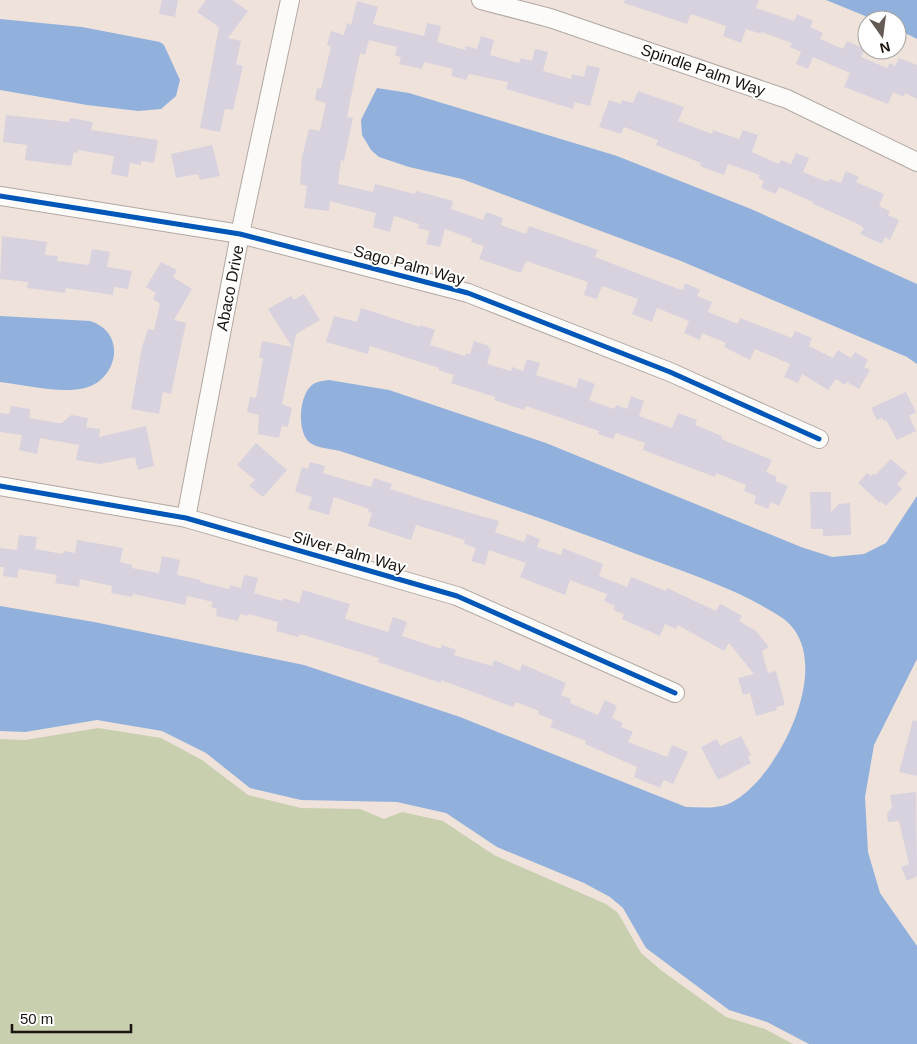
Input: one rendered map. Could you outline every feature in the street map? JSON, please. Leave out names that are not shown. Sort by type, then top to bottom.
[{"type":"street","name":"Abaco Drive","points":[[186,518],[240,234],[290,0]]},
{"type":"street","name":"Spindle Palm Way","points":[[481,0],[550,18],[788,100],[917,162]]},
{"type":"street","name":"Sago Palm Way","points":[[0,196],[240,234],[468,293],[670,372],[819,439]]},
{"type":"street","name":"Silver Palm Way","points":[[0,486],[186,518],[457,596],[675,693]]},
{"type":"green space","points":[[98,728],[161,738],[202,760],[248,795],[301,808],[360,809],[384,819],[402,812],[443,821],[494,855],[606,904],[618,913],[641,953],[662,971],[726,1017],[765,1029],[793,1044],[0,1044],[0,739],[25,740]]},
{"type":"water","points":[[826,0],[917,0],[917,39],[907,34],[907,10],[857,10],[857,13]]},
{"type":"water","points":[[0,19],[82,27],[160,42],[164,45],[180,80],[176,96],[161,109],[138,111],[87,105],[0,90]]},
{"type":"water","points":[[377,88],[409,93],[617,156],[751,209],[917,284],[917,364],[907,357],[681,261],[462,179],[409,167],[379,157],[371,150],[362,135],[361,120]]},
{"type":"water","points":[[0,316],[90,321],[102,327],[110,335],[114,345],[114,356],[111,366],[105,376],[96,383],[75,390],[54,390],[0,382]]},
{"type":"water","points":[[329,380],[389,390],[546,443],[801,547],[832,557],[864,554],[886,543],[917,496],[917,659],[874,745],[865,797],[868,852],[880,893],[917,946],[917,1044],[809,1044],[767,1022],[729,1010],[646,948],[623,908],[610,897],[584,883],[497,847],[446,813],[397,802],[301,800],[250,788],[206,753],[162,731],[97,720],[25,732],[0,731],[0,606],[94,622],[304,665],[460,717],[686,807],[723,806],[734,801],[752,787],[769,766],[785,741],[797,714],[804,685],[805,658],[798,635],[781,617],[730,590],[602,541],[415,476],[340,451],[312,444],[305,437],[301,422],[304,398],[313,384]]},
{"type":"building","points":[[162,0],[178,0],[175,17],[159,14]]},
{"type":"building","points":[[206,0],[232,0],[248,11],[228,38],[241,41],[236,64],[243,66],[233,110],[225,109],[220,132],[200,128],[219,27],[197,12]]},
{"type":"building","points":[[625,0],[759,0],[756,8],[794,21],[797,14],[813,21],[810,27],[823,33],[820,39],[843,49],[847,41],[857,45],[857,60],[868,60],[887,68],[890,63],[895,66],[898,60],[904,60],[917,65],[917,99],[905,93],[904,97],[893,92],[888,104],[844,87],[850,73],[813,57],[808,69],[796,64],[801,52],[790,47],[792,43],[761,32],[761,34],[746,29],[741,43],[723,36],[726,26],[691,14],[687,24],[624,3]]},
{"type":"building","points":[[357,1],[378,7],[373,24],[424,36],[427,23],[441,26],[437,42],[465,50],[466,46],[477,49],[481,36],[494,40],[490,55],[519,63],[521,58],[532,61],[535,49],[548,52],[543,71],[571,79],[572,74],[584,77],[587,65],[600,68],[590,106],[575,102],[573,109],[506,89],[508,82],[469,74],[466,80],[451,76],[453,69],[424,62],[422,69],[399,64],[401,57],[395,56],[397,47],[369,40],[365,55],[360,53],[347,117],[353,118],[344,161],[341,160],[338,184],[373,192],[375,184],[415,194],[416,191],[453,201],[451,209],[483,220],[486,212],[503,218],[501,225],[526,234],[529,226],[598,250],[595,257],[676,288],[683,290],[685,283],[700,290],[697,296],[712,302],[708,312],[738,324],[740,318],[792,338],[795,331],[812,338],[809,346],[833,358],[838,350],[851,358],[855,352],[868,360],[864,367],[870,370],[859,389],[847,382],[845,385],[836,379],[828,390],[802,374],[798,383],[784,377],[790,364],[755,349],[750,360],[724,347],[726,343],[702,333],[700,340],[684,333],[689,321],[657,308],[652,322],[632,314],[638,299],[602,286],[597,299],[584,295],[588,282],[526,261],[521,273],[479,259],[484,246],[471,242],[472,239],[445,229],[440,247],[426,244],[430,231],[418,228],[419,224],[394,216],[390,232],[373,227],[376,213],[330,201],[329,211],[304,208],[307,186],[300,184],[302,157],[309,129],[320,131],[326,103],[315,100],[317,88],[321,89],[331,46],[327,45],[331,31],[344,35],[347,23],[351,25]]},
{"type":"building","points":[[638,91],[684,107],[678,121],[712,134],[713,130],[739,139],[743,130],[758,135],[752,152],[779,164],[781,160],[791,164],[796,153],[809,158],[803,172],[828,182],[830,179],[841,183],[846,171],[859,177],[856,182],[884,194],[879,206],[890,211],[888,215],[899,220],[890,240],[885,237],[882,244],[860,234],[864,228],[856,223],[779,187],[776,194],[761,188],[764,181],[758,178],[760,175],[728,164],[724,175],[700,166],[701,163],[656,145],[658,140],[624,127],[621,134],[599,127],[609,100],[621,104],[622,100],[633,103]]},
{"type":"building","points":[[6,115],[69,122],[70,118],[93,122],[91,130],[158,140],[154,163],[141,161],[141,165],[130,163],[128,177],[111,174],[114,156],[78,150],[78,153],[74,152],[71,166],[25,160],[27,145],[3,142]]},
{"type":"building","points":[[212,145],[220,176],[200,180],[198,174],[176,178],[171,154]]},
{"type":"building","points":[[2,236],[47,242],[45,255],[58,256],[57,261],[89,265],[92,249],[110,252],[107,267],[132,271],[128,289],[114,287],[113,295],[66,288],[65,293],[27,288],[28,282],[0,279]]},
{"type":"building","points":[[161,262],[177,270],[173,277],[192,289],[174,320],[186,323],[171,394],[163,392],[159,414],[131,409],[142,347],[148,329],[154,330],[160,304],[153,299],[156,293],[146,287]]},
{"type":"building","points":[[304,294],[320,320],[296,334],[282,404],[292,408],[288,427],[282,426],[279,438],[258,434],[259,415],[247,412],[250,397],[256,398],[263,358],[259,358],[262,341],[292,347],[268,309],[291,296],[294,300]]},
{"type":"building","points":[[361,308],[435,330],[430,345],[465,356],[466,353],[470,354],[474,341],[489,346],[488,348],[491,349],[487,364],[511,371],[512,367],[523,371],[527,359],[540,363],[536,375],[576,388],[579,378],[595,384],[589,400],[614,409],[616,405],[627,409],[631,396],[644,401],[639,416],[672,428],[678,413],[697,420],[695,425],[722,436],[721,439],[772,460],[766,472],[777,477],[775,481],[788,486],[779,506],[771,502],[768,509],[754,503],[756,496],[744,491],[746,485],[716,473],[715,477],[643,450],[645,443],[616,433],[613,439],[598,434],[599,431],[526,406],[524,410],[494,400],[495,397],[451,383],[454,375],[438,370],[439,368],[370,346],[368,354],[326,342],[334,316],[357,322]]},
{"type":"building","points":[[906,392],[916,412],[909,416],[916,431],[897,440],[886,420],[884,421],[882,418],[877,420],[871,408]]},
{"type":"building","points":[[11,406],[30,409],[29,418],[58,423],[62,423],[71,415],[88,418],[86,427],[100,429],[99,437],[146,426],[154,466],[138,470],[135,457],[100,464],[76,460],[79,445],[40,438],[37,454],[19,450],[22,435],[0,432],[0,413],[9,414]]},
{"type":"building","points":[[256,443],[287,470],[263,497],[249,486],[255,480],[237,465]]},
{"type":"building","points":[[891,459],[907,473],[897,484],[902,489],[886,506],[858,483],[867,473],[871,476],[875,475]]},
{"type":"building","points":[[310,462],[325,466],[323,473],[371,487],[374,478],[392,484],[390,489],[499,521],[495,532],[524,542],[527,534],[540,539],[537,547],[561,555],[563,548],[603,564],[599,576],[627,587],[631,577],[666,591],[667,588],[716,611],[720,604],[723,605],[742,616],[739,621],[756,631],[769,647],[762,651],[768,673],[776,671],[785,705],[776,707],[777,710],[756,716],[750,693],[743,695],[738,678],[754,674],[729,643],[724,651],[678,625],[676,629],[665,624],[660,636],[622,619],[624,614],[613,610],[615,606],[604,601],[607,594],[570,580],[565,595],[520,577],[526,563],[489,550],[485,565],[471,561],[476,548],[464,544],[465,540],[416,525],[411,540],[368,526],[372,513],[368,512],[369,509],[334,497],[329,515],[308,509],[312,497],[295,492],[302,467],[308,469]]},
{"type":"building","points":[[810,492],[831,492],[831,512],[839,504],[850,503],[851,535],[823,536],[823,529],[811,529]]},
{"type":"building","points":[[19,535],[37,537],[35,549],[63,554],[64,551],[75,553],[77,540],[123,548],[120,562],[132,565],[132,568],[159,573],[162,556],[180,560],[177,575],[229,589],[230,585],[241,588],[244,575],[258,578],[254,593],[282,601],[283,598],[299,603],[303,590],[350,604],[345,619],[388,632],[393,617],[407,622],[402,636],[441,649],[442,645],[456,650],[454,655],[492,666],[494,660],[520,671],[522,664],[566,683],[561,695],[571,699],[570,703],[598,715],[605,700],[617,706],[612,718],[623,723],[621,727],[633,732],[628,742],[667,757],[672,745],[688,752],[673,784],[664,780],[660,788],[634,777],[637,767],[585,744],[586,741],[550,727],[553,720],[538,714],[539,711],[516,702],[513,707],[441,680],[441,683],[378,662],[379,658],[300,634],[298,637],[276,631],[278,622],[249,614],[248,616],[240,614],[238,621],[216,616],[217,609],[211,607],[213,602],[187,596],[185,605],[133,594],[132,597],[111,593],[112,586],[80,579],[79,587],[55,583],[57,575],[19,569],[17,578],[3,576],[4,567],[0,567],[0,548],[17,550]]},
{"type":"building","points":[[913,720],[917,721],[917,776],[899,772]]},
{"type":"building","points":[[741,736],[751,755],[748,756],[751,763],[718,780],[701,747],[717,739],[720,746]]},
{"type":"building","points":[[916,792],[917,876],[907,881],[901,867],[909,864],[899,821],[888,822],[887,814],[892,807],[890,795]]},
{"type":"cycle path","points":[[0,196],[240,234],[468,293],[670,372],[819,439]]},
{"type":"cycle path","points":[[0,486],[186,518],[457,596],[675,693]]}]
